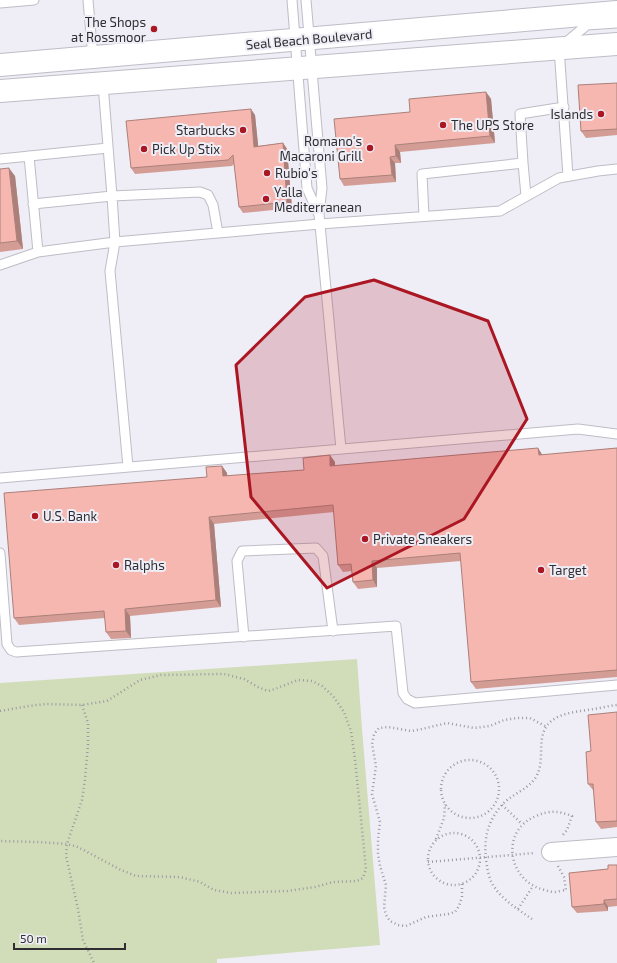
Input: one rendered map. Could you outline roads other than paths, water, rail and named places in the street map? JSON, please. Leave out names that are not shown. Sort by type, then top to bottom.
[{"type":"main road","name":"Seal Beach Boulevard","points":[[0,65],[617,12]]},
{"type":"main road","points":[[0,92],[617,44]]},
{"type":"street","points":[[551,852],[617,847]]},
{"type":"lane","points":[[0,3],[34,0]]},
{"type":"lane","points":[[88,0],[93,58]]},
{"type":"lane","points":[[292,0],[303,40],[305,68],[322,188],[319,214],[341,449]]},
{"type":"lane","points":[[306,0],[303,40],[305,68],[307,188],[319,214]]},
{"type":"lane","points":[[568,176],[559,48],[587,26],[617,23]]},
{"type":"lane","points":[[103,84],[115,242],[110,271],[128,467]]},
{"type":"lane","points":[[526,196],[520,114],[564,107]]},
{"type":"lane","points":[[0,159],[108,148]]},
{"type":"lane","points":[[29,156],[38,252]]},
{"type":"lane","points":[[424,216],[422,174],[523,163]]},
{"type":"lane","points":[[0,265],[38,252],[115,242],[320,224],[500,211],[559,178],[617,169]]},
{"type":"lane","points":[[34,204],[112,196],[200,192],[208,195],[213,205],[218,233]]},
{"type":"lane","points":[[0,478],[578,429],[617,434]]},
{"type":"lane","points":[[244,637],[237,561],[242,551],[316,548],[323,556],[333,631]]},
{"type":"lane","points":[[0,553],[7,644],[11,650],[16,652],[396,626],[402,694],[407,700],[415,703],[617,685]]},
{"type":"place","name":"The Shops at Rossmoor","points":[[154,29]]},
{"type":"place","name":"Islands","points":[[601,114]]},
{"type":"place","name":"The UPS Store","points":[[443,125]]},
{"type":"place","name":"Starbucks","points":[[243,130]]},
{"type":"place","name":"Romano's Macaroni Grill","points":[[370,148]]},
{"type":"place","name":"Pick Up Stix","points":[[144,149]]},
{"type":"place","name":"Rubio's","points":[[267,173]]},
{"type":"place","name":"Yalla Mediterranean","points":[[266,199]]},
{"type":"place","name":"U.S. Bank","points":[[35,516]]},
{"type":"place","name":"Private Sneakers","points":[[365,539]]},
{"type":"place","name":"Ralphs","points":[[116,565]]},
{"type":"place","name":"Target","points":[[541,570]]}]
